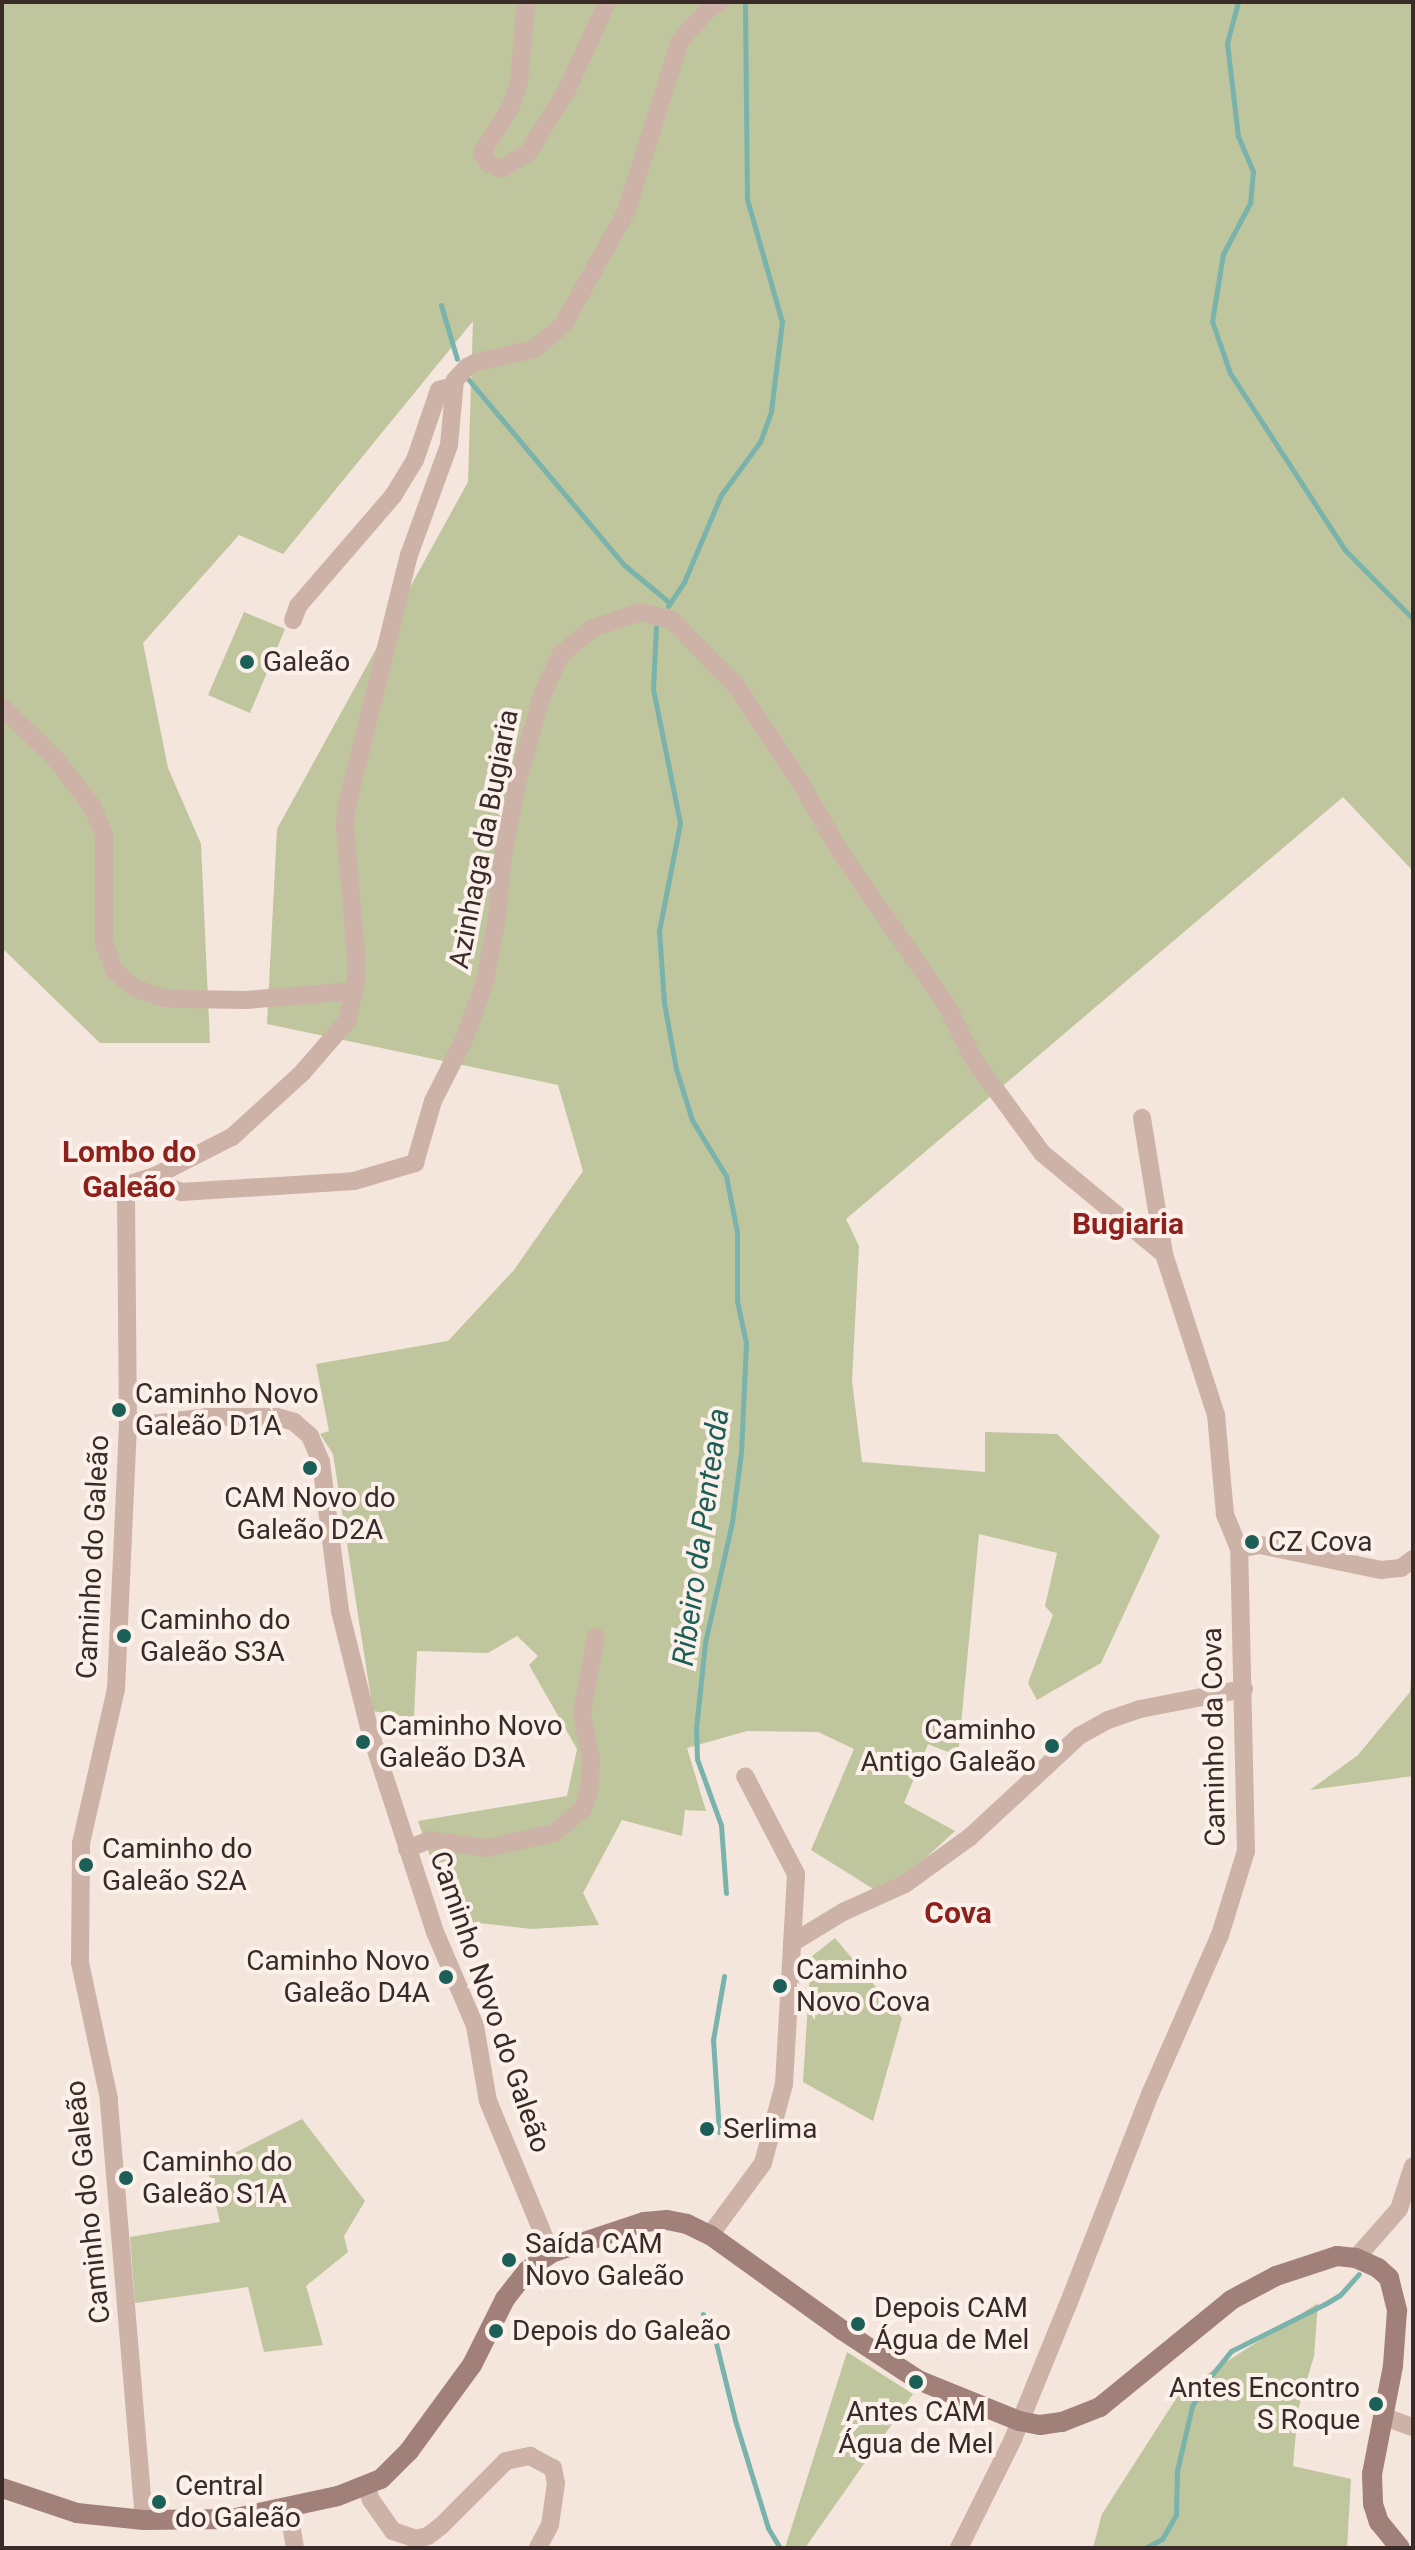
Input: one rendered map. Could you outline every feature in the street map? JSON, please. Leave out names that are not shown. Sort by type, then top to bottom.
[{"type":"main road","points":[[2,2488],[77,2513],[144,2520],[231,2519],[288,2507],[381,2479],[409,2451],[479,2354],[514,2284],[551,2253],[644,2222],[667,2220],[710,2235],[842,2330],[918,2380],[1019,2421],[1040,2425],[1062,2422],[1100,2407],[1231,2300],[1316,2260],[1337,2256],[1356,2258],[1378,2268],[1389,2278],[1397,2311],[1393,2366],[1372,2474],[1373,2504],[1379,2522],[1394,2546]]},
{"type":"street","points":[[526,2],[519,82],[511,106],[487,140],[482,153],[489,164],[501,169],[528,153],[568,88],[607,2]]},
{"type":"street","points":[[293,620],[298,606],[393,496],[415,460],[439,390],[453,386],[467,367],[534,349],[563,325],[626,212],[680,41],[708,9],[720,2]]},
{"type":"street","name":"Caminho do Galeão","points":[[144,2520],[109,2099],[80,1963],[81,1843],[116,1689],[128,1427],[126,1185],[155,1176],[232,1137],[335,1038],[347,1021],[354,991],[356,953],[345,826],[347,805],[409,555],[449,445],[453,386]]},
{"type":"street","name":"Azinhaga da Bugiaria","points":[[155,1176],[158,1183],[181,1192],[354,1181],[415,1163],[433,1101],[464,1040],[485,981],[506,841],[542,695],[561,654],[593,628],[640,612],[664,617],[737,687],[800,782],[841,853],[947,1006],[974,1060],[1042,1153],[1164,1254]]},
{"type":"street","points":[[2,707],[54,757],[92,806],[104,834],[104,943],[114,970],[134,988],[163,998],[215,1000],[354,991]]},
{"type":"street","name":"Caminho da Cova","points":[[959,2548],[1019,2421],[1151,2092],[1220,1935],[1242,1867],[1248,1835],[1239,1549],[1225,1514],[1216,1415],[1164,1254],[1142,1118]]},
{"type":"street","name":"Caminho Novo do Galeão","points":[[128,1427],[208,1417],[277,1417],[294,1422],[310,1436],[321,1462],[340,1611],[356,1680],[435,1932],[475,2026],[488,2101],[551,2253]]},
{"type":"street","points":[[1239,1549],[1260,1545],[1381,1570],[1401,1568],[1413,1559]]},
{"type":"street","points":[[407,1849],[429,1840],[487,1848],[554,1833],[583,1809],[589,1791],[591,1760],[582,1713],[596,1637]]},
{"type":"street","points":[[792,1943],[843,1912],[905,1884],[970,1837],[1079,1736],[1108,1720],[1140,1709],[1244,1689]]},
{"type":"street","points":[[710,2235],[763,2163],[784,2084],[795,1870],[745,1776]]},
{"type":"street","points":[[1356,2258],[1399,2209],[1413,2166]]},
{"type":"street","points":[[1382,2416],[1413,2427]]},
{"type":"street","points":[[366,2485],[371,2500],[393,2531],[416,2539],[428,2536],[441,2526],[506,2461],[530,2456],[553,2468],[556,2483],[550,2525],[538,2548]]},
{"type":"street","points":[[288,2507],[295,2548]]},
{"type":"green space","points":[[2,2],[1413,2],[1413,871],[1343,797],[846,1219],[859,1246],[852,1381],[862,1462],[985,1472],[985,1432],[1057,1434],[1160,1536],[1101,1663],[1037,1700],[1028,1683],[1053,1615],[1045,1606],[1057,1553],[979,1534],[958,1756],[928,1744],[904,1803],[955,1831],[906,1876],[875,1890],[811,1850],[854,1749],[818,1732],[747,1731],[687,1748],[706,1811],[685,1810],[682,1836],[622,1820],[583,1893],[599,1925],[532,1929],[452,1920],[418,1821],[567,1796],[577,1749],[529,1665],[538,1656],[517,1636],[488,1653],[417,1651],[414,1718],[373,1711],[333,1454],[320,1434],[329,1431],[316,1364],[448,1341],[514,1270],[583,1171],[558,1085],[267,1024],[277,829],[468,482],[473,321],[283,554],[239,535],[143,643],[168,768],[201,844],[210,1043],[100,1043],[2,948]]},
{"type":"green space","name":"Galeão","points":[[244,612],[285,629],[250,713],[208,695]]},
{"type":"green space","points":[[1413,1651],[1413,1776],[1310,1790],[1358,1755],[1410,1692]]},
{"type":"green space","points":[[835,1938],[902,2018],[873,2121],[803,2082],[811,1957]]},
{"type":"green space","points":[[302,2119],[365,2201],[344,2236],[348,2252],[306,2286],[323,2345],[264,2352],[248,2287],[135,2303],[130,2237],[220,2222],[207,2167]]},
{"type":"green space","points":[[1318,2303],[1314,2356],[1298,2410],[1293,2466],[1351,2479],[1347,2548],[1093,2548],[1102,2514],[1181,2391]]},
{"type":"green space","points":[[847,2352],[913,2394],[805,2548],[785,2548]]},
{"type":"waterway","name":"Ribeiro da Penteada","points":[[1238,2],[1227,43],[1238,136],[1253,171],[1250,203],[1223,254],[1212,321],[1230,373],[1345,550],[1413,619]]},
{"type":"waterway","name":"Ribeiro da Penteada","points":[[668,606],[684,582],[721,495],[760,442],[771,411],[782,322],[747,199],[745,4]]},
{"type":"waterway","name":"Ribeiro da Penteada","points":[[441,305],[457,359]]},
{"type":"waterway","name":"Ribeiro da Penteada","points":[[468,379],[623,564],[670,603]]},
{"type":"waterway","name":"Ribeiro da Penteada","points":[[656,627],[653,689],[680,823],[659,931],[664,1003],[676,1069],[692,1120],[726,1176],[737,1232],[737,1301],[746,1343],[741,1452],[732,1522],[705,1643],[696,1729],[697,1759],[721,1825],[726,1893]]},
{"type":"waterway","name":"Ribeiro da Penteada","points":[[719,2132],[713,2040],[724,1976]]},
{"type":"waterway","name":"Ribeiro da Penteada","points":[[1145,2548],[1162,2539],[1176,2515],[1177,2471],[1192,2406],[1210,2377],[1231,2351],[1340,2295],[1359,2274]]},
{"type":"waterway","name":"Ribeiro da Penteada","points":[[703,2314],[715,2339],[735,2420],[768,2528],[780,2548]]},
{"type":"place","name":"Galeão","points":[[247,662]]},
{"type":"place","name":"Caminho Novo Galeão D1A","points":[[119,1410]]},
{"type":"place","name":"CAM Novo do Galeão D2A","points":[[310,1468]]},
{"type":"place","name":"CZ Cova","points":[[1252,1542]]},
{"type":"place","name":"Caminho do Galeão S3A","points":[[124,1636]]},
{"type":"place","name":"Caminho Novo Galeão D3A","points":[[363,1742]]},
{"type":"place","name":"Caminho Antigo Galeão","points":[[1052,1746]]},
{"type":"place","name":"Caminho do Galeão S2A","points":[[86,1865]]},
{"type":"place","name":"Caminho Novo Galeão D4A","points":[[446,1977]]},
{"type":"place","name":"Caminho Novo Cova","points":[[780,1986]]},
{"type":"place","name":"Serlima","points":[[707,2129]]},
{"type":"place","name":"Caminho do Galeão S1A","points":[[126,2178]]},
{"type":"place","name":"Saída CAM Novo Galeão","points":[[509,2260]]},
{"type":"place","name":"Depois CAM Água de Mel","points":[[858,2324]]},
{"type":"place","name":"Depois do Galeão","points":[[496,2331]]},
{"type":"place","name":"Antes CAM Água de Mel","points":[[916,2382]]},
{"type":"place","name":"Antes Encontro S Roque","points":[[1376,2404]]},
{"type":"place","name":"Central do Galeão","points":[[159,2502]]},
{"type":"district","name":"Lombo do Galeão","points":[[129,1169]]},
{"type":"district","name":"Bugiaria","points":[[1128,1224]]},
{"type":"district","name":"Cova","points":[[958,1913]]}]
